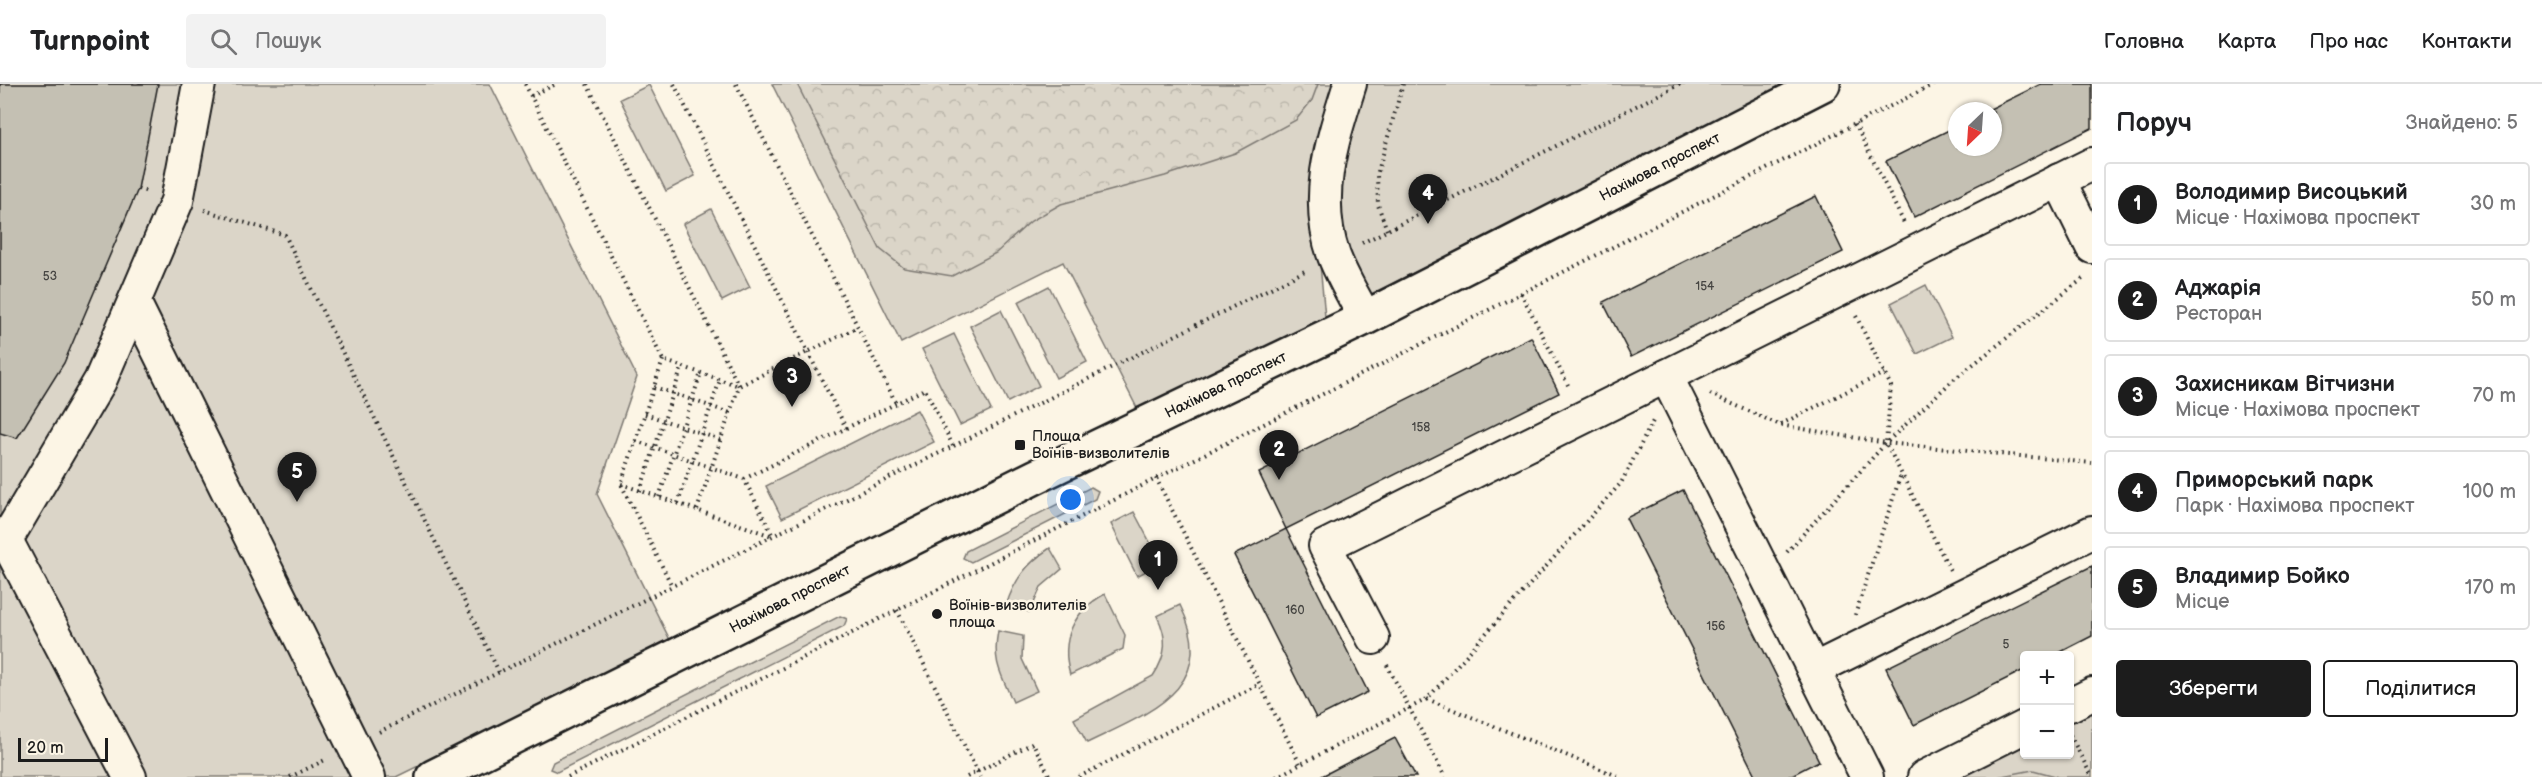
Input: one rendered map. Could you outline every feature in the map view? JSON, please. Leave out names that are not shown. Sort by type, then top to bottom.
[{"type":"main road","name":"Нахімова проспект","points":[[433,777],[1035,477],[1365,318],[1823,84]]},
{"type":"street","points":[[130,777],[3,540],[100,381],[177,201],[200,84]]},
{"type":"street","points":[[1350,84],[1325,169],[1324,202],[1327,230],[1335,257],[1365,318]]},
{"type":"street","points":[[1373,638],[1325,546],[2092,164]]},
{"type":"street","points":[[2059,180],[2092,246]]},
{"type":"street","points":[[134,302],[369,777]]},
{"type":"street","points":[[1666,376],[1867,777]]},
{"type":"street","points":[[1813,670],[2092,532]]},
{"type":"street","points":[[2074,703],[2092,694]]},
{"type":"street","points":[[1924,777],[2020,729]]},
{"type":"path","points":[[525,84],[663,360],[739,386],[858,327]]},
{"type":"path","points":[[531,96],[556,84]]},
{"type":"path","points":[[587,84],[739,386],[697,510]]},
{"type":"path","points":[[674,84],[846,428]]},
{"type":"path","points":[[736,84],[896,403]]},
{"type":"path","points":[[1387,230],[1378,205],[1377,175],[1403,84]]},
{"type":"path","points":[[290,777],[1680,84]]},
{"type":"path","points":[[568,777],[1934,84]]},
{"type":"path","points":[[1855,124],[1918,250]]},
{"type":"path","points":[[138,189],[285,235],[499,672]]},
{"type":"path","points":[[1766,575],[1887,443],[1953,380],[2092,272]]},
{"type":"path","points":[[1842,288],[1891,386],[1887,443],[1962,596]]},
{"type":"path","points":[[1521,293],[1584,417]]},
{"type":"path","points":[[663,360],[621,484],[672,586]]},
{"type":"path","points":[[640,491],[682,367]]},
{"type":"path","points":[[1780,425],[1884,373]]},
{"type":"path","points":[[659,497],[701,374]]},
{"type":"path","points":[[1276,777],[1428,699],[1621,483],[1650,432],[1666,376],[1780,425],[1887,443],[2092,464]]},
{"type":"path","points":[[678,503],[720,380]]},
{"type":"path","points":[[654,387],[730,413]]},
{"type":"path","points":[[744,479],[925,389],[953,446]]},
{"type":"path","points":[[645,414],[721,440]]},
{"type":"path","points":[[636,441],[744,479],[773,536]]},
{"type":"path","points":[[1841,656],[1901,473]]},
{"type":"path","points":[[1156,478],[1300,764]]},
{"type":"path","points":[[621,484],[773,536]]},
{"type":"path","points":[[897,610],[980,777]]},
{"type":"path","points":[[1373,638],[1445,777]]},
{"type":"path","points":[[1080,777],[1260,684]]},
{"type":"path","points":[[1428,699],[1620,777]]},
{"type":"path","points":[[2074,741],[2092,777]]},
{"type":"path","points":[[967,777],[1033,743],[1050,777]]},
{"type":"green space","points":[[0,84],[490,84],[637,377],[597,494],[671,642],[396,777],[0,777]]},
{"type":"green space","points":[[772,84],[1333,84],[1322,123],[1313,191],[1325,317],[1138,410],[1063,262],[901,343]]},
{"type":"green space","points":[[797,84],[1318,84],[1312,100],[1296,120],[1235,153],[1165,176],[1061,204],[1031,221],[996,253],[952,276],[904,268],[880,249]]},
{"type":"green space","points":[[1361,84],[1793,84],[1351,304],[1340,192],[1349,129]]},
{"type":"green space","points":[[649,85],[695,176],[666,191],[620,99]]},
{"type":"green space","points":[[711,209],[750,287],[722,301],[683,224]]},
{"type":"green space","points":[[1926,285],[1952,337],[1917,354],[1891,303]]},
{"type":"green space","points":[[1049,286],[1087,362],[1056,378],[1018,302]]},
{"type":"green space","points":[[1001,310],[1039,386],[1008,402],[970,326]]},
{"type":"green space","points":[[954,334],[991,410],[960,425],[922,349]]},
{"type":"green space","points":[[917,410],[934,442],[782,518],[766,486]]},
{"type":"green space","points":[[1091,487],[1098,491],[1095,499],[971,562],[963,558],[966,551]]},
{"type":"green space","points":[[1134,512],[1161,563],[1137,576],[1111,524]]},
{"type":"green space","points":[[1050,548],[1062,569],[1041,587],[1030,612],[1006,606],[1022,573]]},
{"type":"green space","points":[[1105,594],[1125,635],[1123,649],[1070,675],[1067,650],[1072,628],[1085,609]]},
{"type":"green space","points":[[1180,605],[1191,634],[1192,657],[1185,677],[1172,694],[1154,708],[1087,743],[1074,719],[1153,676],[1161,661],[1164,646],[1163,632],[1157,616]]},
{"type":"green space","points":[[840,616],[847,619],[844,626],[557,772],[550,769],[553,762]]},
{"type":"green space","points":[[998,631],[1023,636],[1022,659],[1037,691],[1013,702],[997,660]]},
{"type":"green space","points":[[2092,704],[2092,777],[1945,777],[2020,739],[2020,759],[2074,759],[2074,713]]},
{"type":"green space","points":[[2033,770],[2059,777],[1997,777]]},
{"type":"building","points":[[0,84],[158,84],[138,189],[64,363],[17,438],[0,433]]},
{"type":"building","points":[[2041,84],[2092,84],[2092,128],[1914,217],[1886,161],[1948,130],[1948,156],[2002,156],[2002,103]]},
{"type":"building","points":[[1816,196],[1843,252],[1631,357],[1603,302]]},
{"type":"building","points":[[1531,337],[1559,393],[1286,529],[1259,473]]},
{"type":"building","points":[[1683,490],[1819,761],[1788,777],[1756,777],[1626,518]]},
{"type":"building","points":[[1286,529],[1368,692],[1316,718],[1234,555]]},
{"type":"building","points":[[2092,566],[2092,636],[2063,651],[2020,651],[2020,672],[1914,725],[1886,668]]},
{"type":"building","points":[[1395,738],[1416,777],[1320,777]]},
{"type":"place","name":"Приморський парк","points":[[1428,224]]},
{"type":"place","name":"Захисникам Вітчизни","points":[[792,407]]},
{"type":"place","name":"Площа Воїнів-визволителів","points":[[1020,445]]},
{"type":"place","name":"Аджарія","points":[[1279,480]]},
{"type":"place","name":"Владимир Бойко","points":[[297,502]]},
{"type":"place","name":"Володимир Висоцький","points":[[1158,590]]},
{"type":"place","name":"Воїнів-визволителів площа","points":[[937,614]]}]
